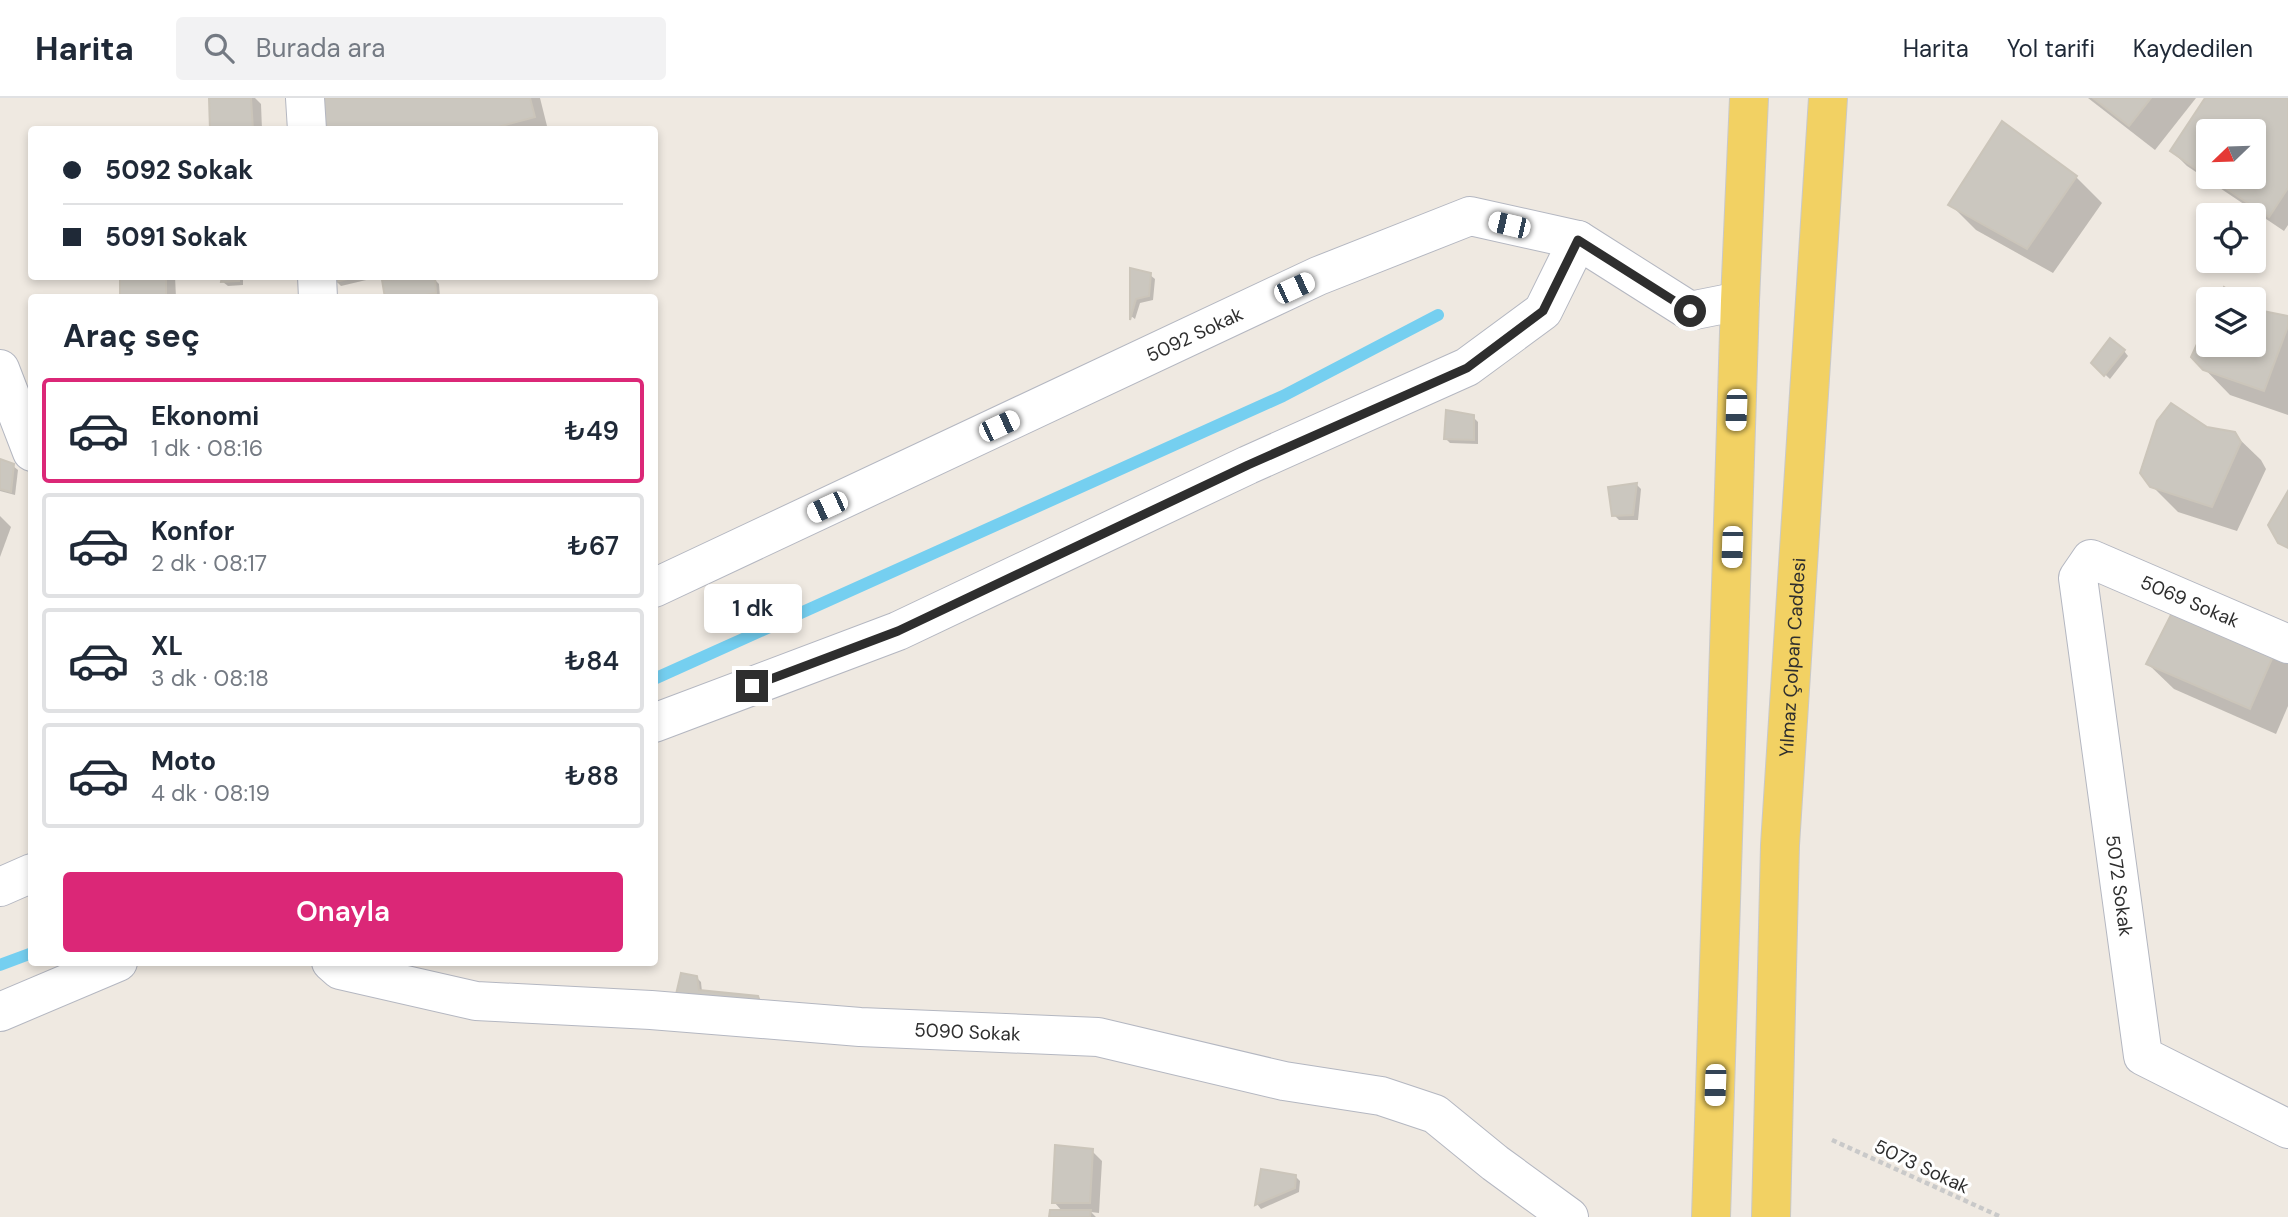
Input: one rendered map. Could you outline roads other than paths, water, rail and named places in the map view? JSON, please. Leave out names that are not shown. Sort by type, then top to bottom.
[{"type":"main road","points":[[1711,1217],[1740,301],[1749,98]]},
{"type":"main road","name":"Yılmaz Çolpan Caddesi","points":[[1771,1217],[1780,845],[1828,98]]},
{"type":"street","points":[[305,98],[307,126]]},
{"type":"street","name":"5092 Sokak","points":[[658,586],[1318,276],[1470,216],[1578,240],[1690,311],[1740,301]]},
{"type":"street","points":[[658,721],[898,631],[1248,465],[1467,368],[1543,311],[1578,240]]},
{"type":"street","points":[[0,369],[28,442]]},
{"type":"street","name":"5069 Sokak","points":[[2091,559],[2288,643]]},
{"type":"street","name":"5072 Sokak","points":[[2091,559],[2078,579],[2143,1056],[2288,1129]]},
{"type":"street","points":[[0,887],[28,875]]},
{"type":"street","points":[[0,1012],[109,966]]},
{"type":"street","name":"5090 Sokak","points":[[336,966],[340,970],[476,1001],[651,1010],[859,1027],[1098,1037],[1284,1081],[1381,1096],[1435,1114],[1495,1163],[1569,1217]]},
{"type":"waterway","points":[[658,677],[1283,396],[1438,315]]},
{"type":"waterway","points":[[0,965],[28,954]]}]
